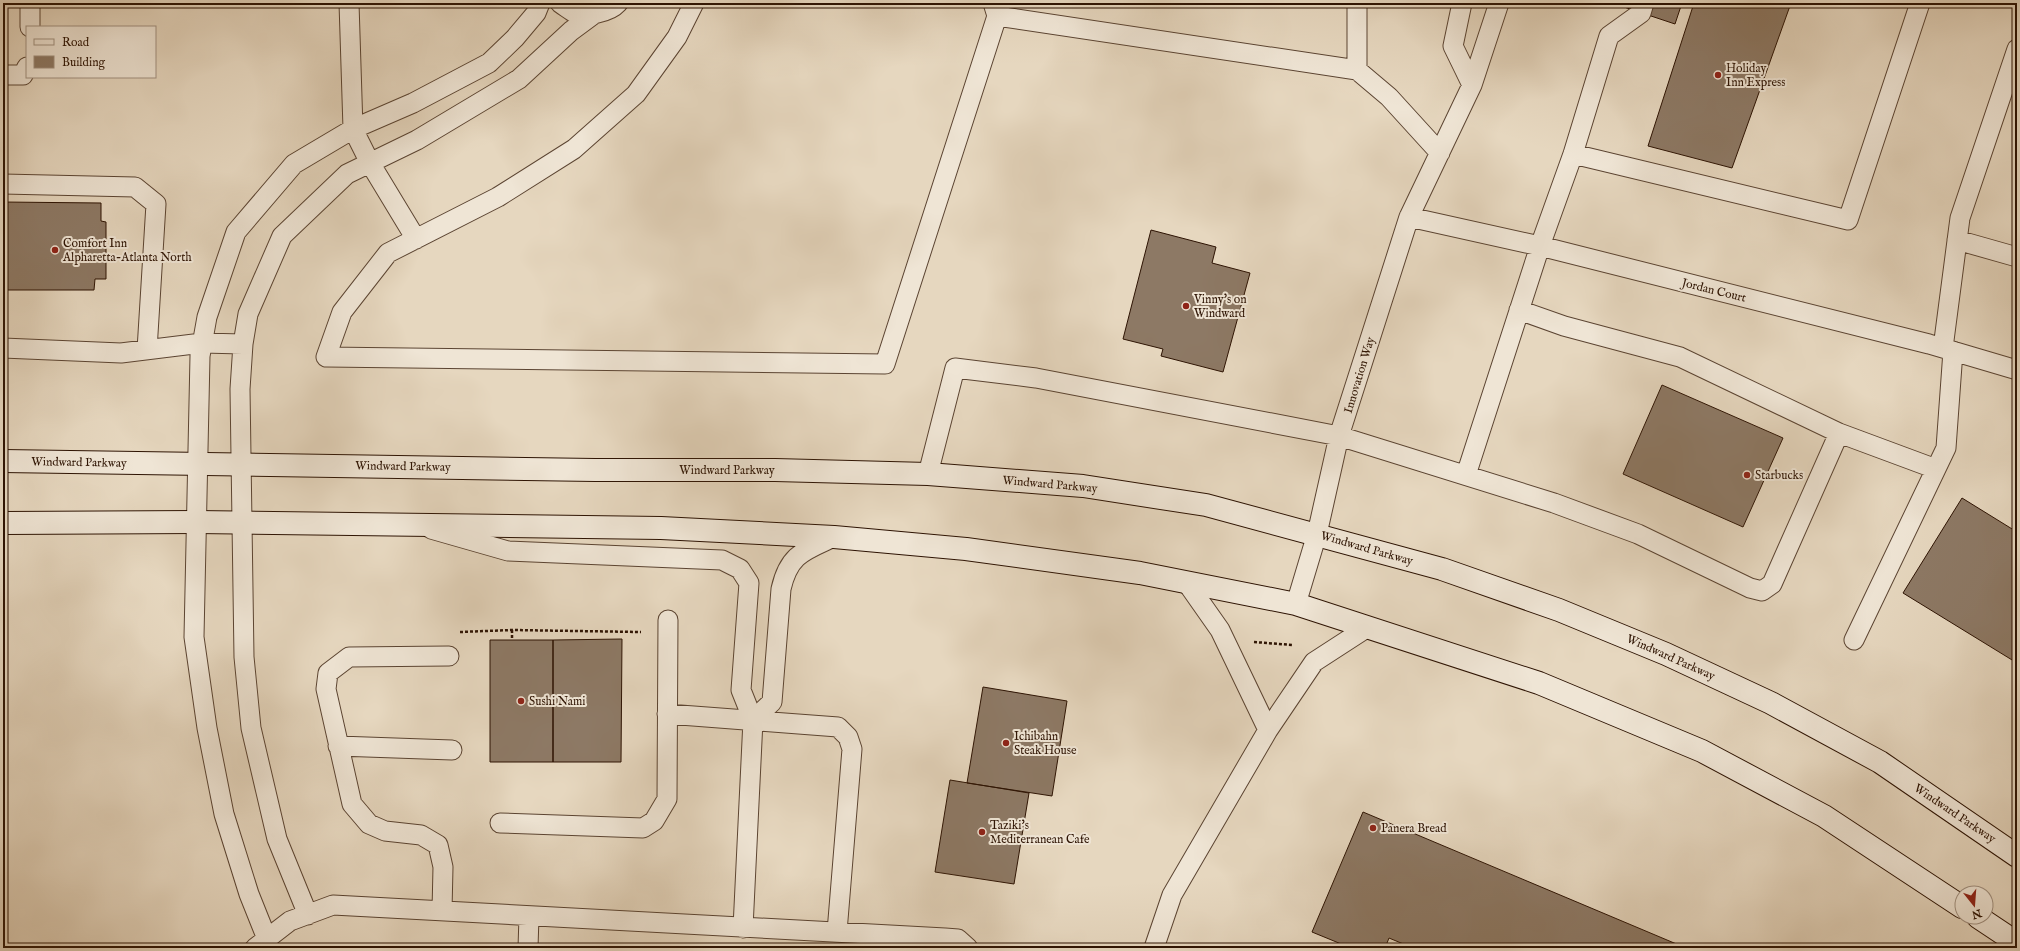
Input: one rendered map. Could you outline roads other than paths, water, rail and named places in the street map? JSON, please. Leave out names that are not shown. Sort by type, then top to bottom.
[{"type":"main road","name":"Windward Parkway","points":[[3,461],[241,463],[595,470],[775,470],[928,474],[1083,486],[1206,505],[1317,534],[1450,572],[1559,610],[1666,654],[1771,703],[1880,762],[2017,856]]},
{"type":"main road","points":[[3,523],[197,522],[661,528],[834,537],[966,549],[1140,573],[1296,604],[1539,683],[1702,751],[1824,816],[1954,902]]},
{"type":"main road","points":[[1990,925],[2017,943]]},
{"type":"lane","points":[[30,3],[30,26]]},
{"type":"lane","points":[[349,3],[353,129],[370,163],[416,239]]},
{"type":"lane","points":[[540,3],[536,13],[515,38],[489,63],[413,103],[353,129],[294,164],[236,232],[207,317],[200,356],[199,463],[194,637],[207,728],[224,814],[249,894],[261,944],[290,922],[333,906],[838,932],[882,941],[958,939],[968,948]]},
{"type":"lane","points":[[560,3],[575,12],[594,14]]},
{"type":"lane","points":[[308,915],[277,839],[251,728],[244,658],[240,389],[243,344],[248,314],[282,236],[347,174],[417,140],[519,80],[570,31],[594,14],[615,6],[618,3]]},
{"type":"lane","points":[[694,3],[677,37],[636,94],[574,149],[498,197],[388,254],[342,312],[326,357],[885,364],[995,10],[1356,70],[1389,97],[1440,153]]},
{"type":"lane","points":[[1356,70],[1357,3]]},
{"type":"lane","points":[[1462,3],[1453,46],[1472,85]]},
{"type":"lane","name":"Innovation Way","points":[[1296,604],[1317,534],[1339,436],[1409,218],[1472,85],[1499,3]]},
{"type":"lane","points":[[1466,475],[1540,246],[1573,154],[1609,36],[1641,13],[1644,3]]},
{"type":"lane","points":[[1573,154],[1848,220],[1920,3]]},
{"type":"lane","points":[[1854,640],[1946,448],[1948,350],[1960,218],[2017,49]]},
{"type":"lane","points":[[3,75],[23,75],[26,69]]},
{"type":"lane","points":[[3,184],[135,187],[156,204],[147,350]]},
{"type":"lane","name":"Jordan Court","points":[[1409,218],[1540,246],[1948,350],[2017,370]]},
{"type":"lane","points":[[1957,240],[2017,257]]},
{"type":"lane","points":[[1519,310],[1564,326],[1680,357],[1839,433],[1936,469]]},
{"type":"lane","points":[[3,348],[121,353],[202,343],[243,344]]},
{"type":"lane","points":[[928,474],[955,368],[1036,378],[1339,436],[1554,503],[1638,534],[1750,588],[1762,591],[1772,584],[1839,433]]},
{"type":"lane","points":[[412,524],[508,551],[722,560],[740,569],[749,583],[741,690],[752,720],[743,928]]},
{"type":"lane","points":[[752,720],[772,702],[781,589],[784,576],[793,559],[834,537]]},
{"type":"lane","points":[[1187,583],[1220,630],[1268,730]]},
{"type":"lane","points":[[500,823],[643,828],[654,821],[667,800],[668,627]]},
{"type":"lane","points":[[1154,948],[1172,895],[1268,730],[1314,662],[1368,627]]},
{"type":"lane","points":[[442,911],[443,867],[438,845],[421,835],[385,830],[369,824],[352,804],[326,689],[328,673],[348,658],[449,656]]},
{"type":"lane","points":[[667,714],[838,727],[848,737],[852,749],[838,932]]},
{"type":"lane","points":[[338,746],[452,750]]},
{"type":"lane","points":[[528,916],[528,948]]},
{"type":"place","name":"Holiday Inn Express","points":[[1718,75]]},
{"type":"place","name":"Comfort Inn Alpharetta-Atlanta North","points":[[55,250]]},
{"type":"place","name":"Vinny's on Windward","points":[[1186,306]]},
{"type":"place","name":"Starbucks","points":[[1747,475]]},
{"type":"place","name":"Sushi Nami","points":[[521,701]]},
{"type":"place","name":"Ichibahn Steak House","points":[[1006,743]]},
{"type":"place","name":"Panera Bread","points":[[1373,828]]},
{"type":"place","name":"Taziki's Mediterranean Cafe","points":[[982,832]]}]
